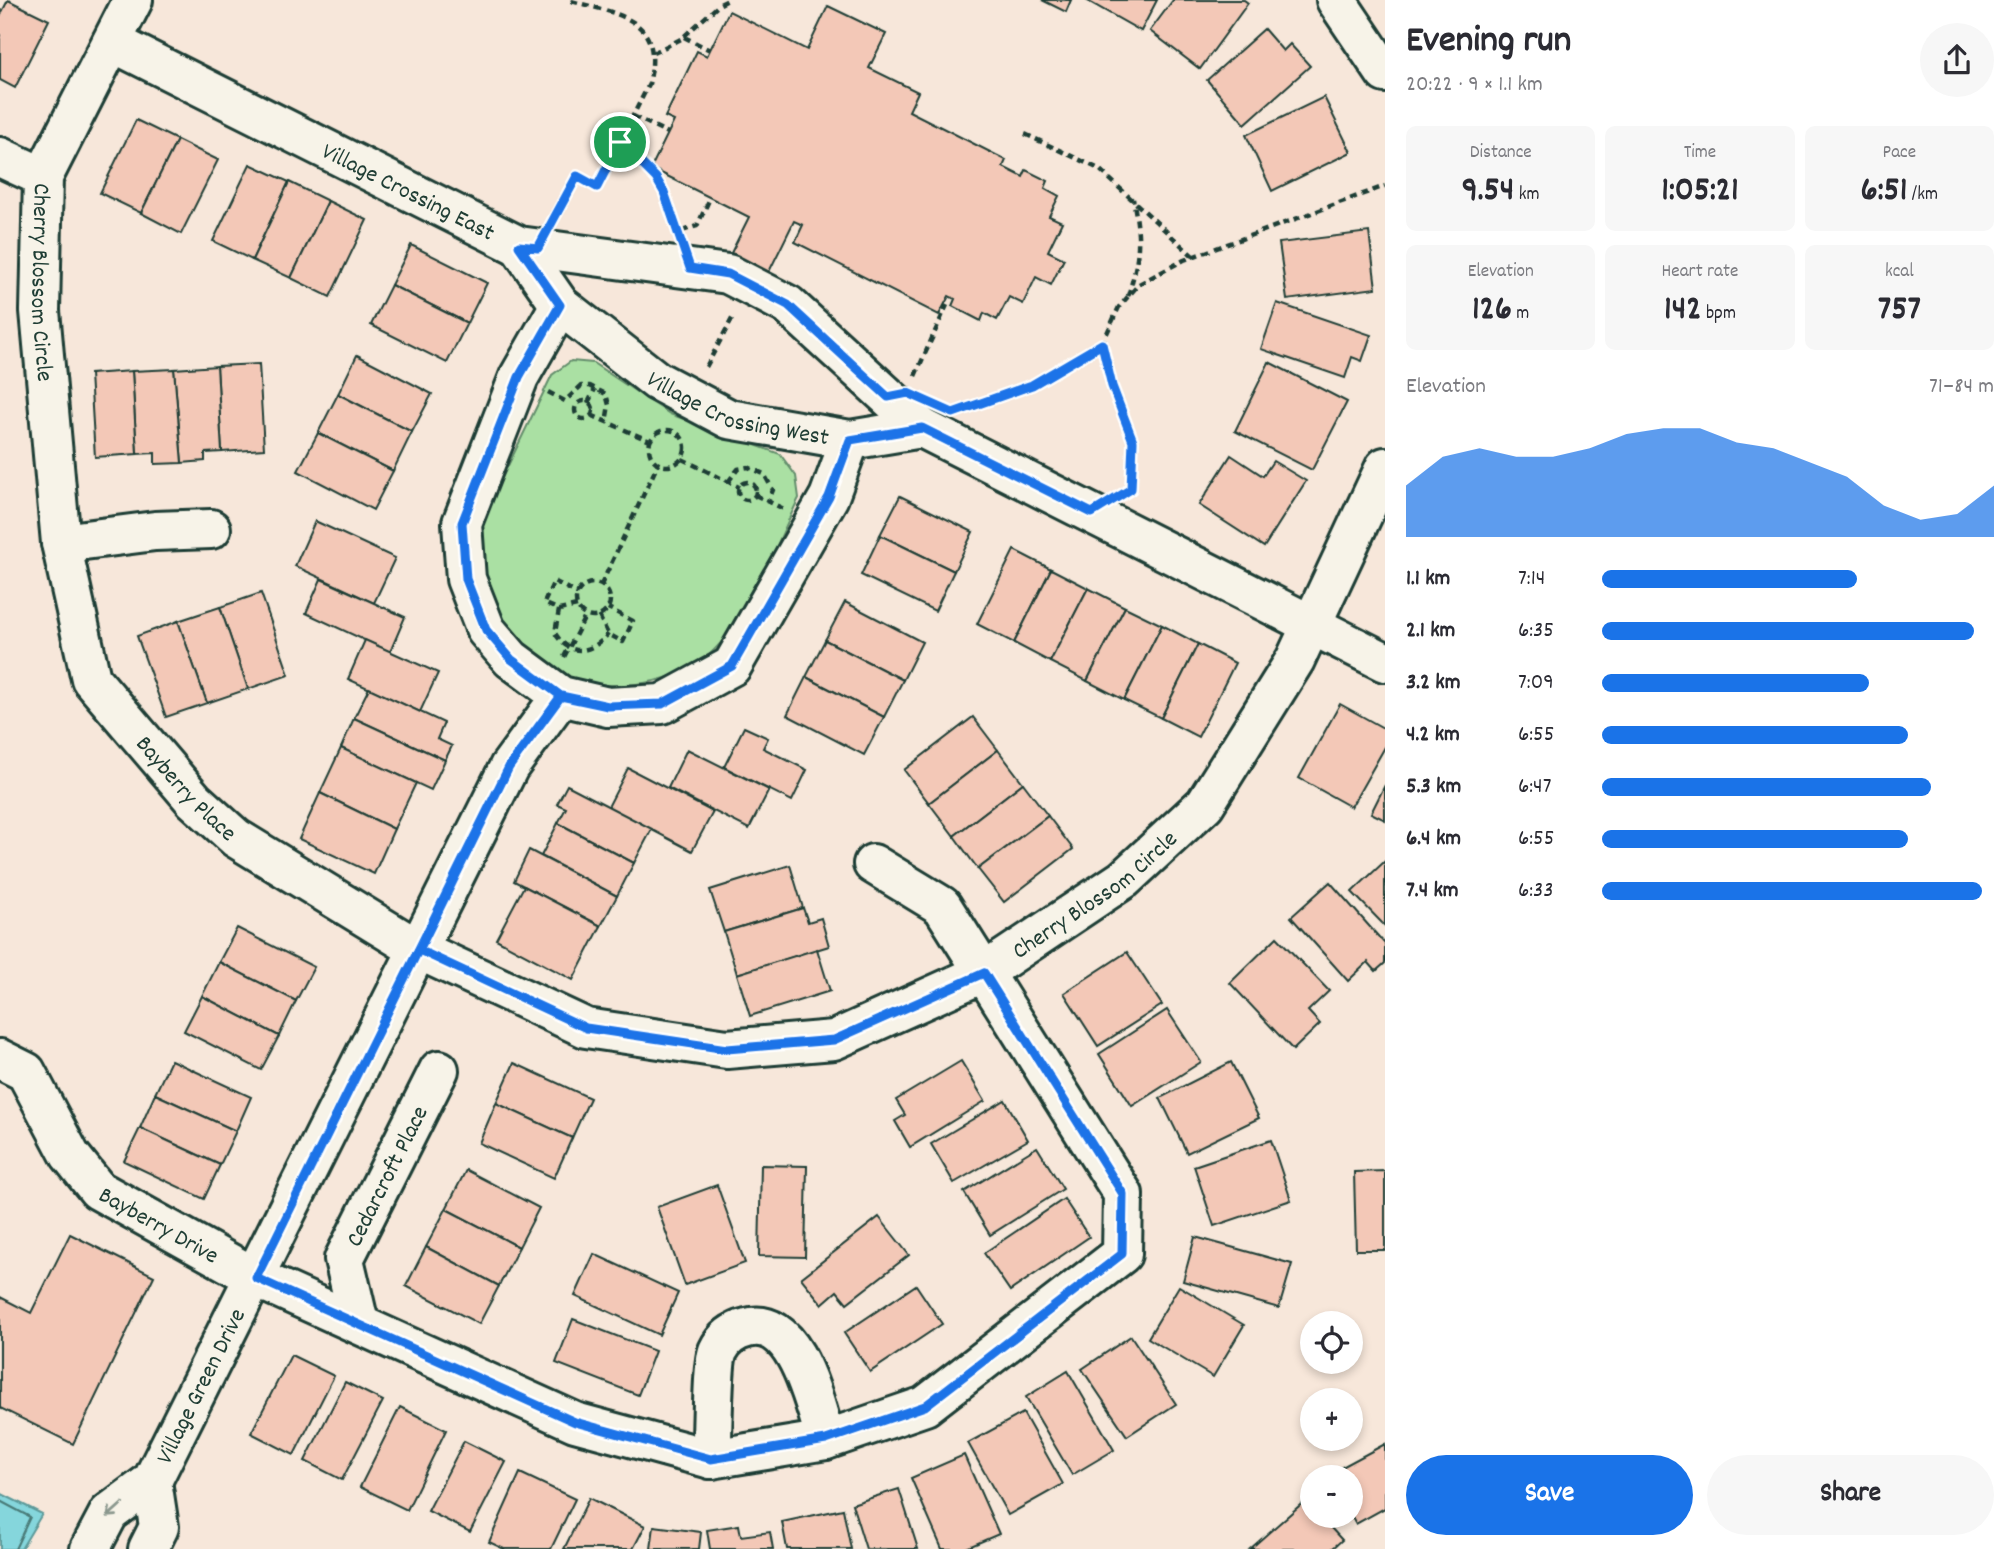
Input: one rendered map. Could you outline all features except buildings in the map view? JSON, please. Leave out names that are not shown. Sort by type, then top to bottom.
[{"type":"street","name":"Cherry Blossom Circle","points":[[61,543],[40,311],[43,177],[133,0]]},
{"type":"street","points":[[1336,0],[1385,73]]},
{"type":"street","name":"Village Crossing East","points":[[112,42],[529,247],[728,274],[788,305],[888,397],[937,421]]},
{"type":"street","points":[[0,157],[43,177]]},
{"type":"street","points":[[529,247],[560,305],[519,377],[462,523],[466,579],[486,630],[511,659],[555,691],[608,706],[662,704],[732,666],[829,497],[850,440]]},
{"type":"street","name":"Village Crossing West","points":[[560,305],[657,381],[682,415],[729,419],[850,440],[937,421]]},
{"type":"street","points":[[937,421],[1092,513],[1385,662]]},
{"type":"street","name":"Cherry Blossom Circle","points":[[419,950],[586,1028],[727,1049],[834,1040],[984,973],[1124,879],[1205,804],[1295,660],[1385,467]]},
{"type":"street","points":[[61,543],[155,531],[211,529]]},
{"type":"street","name":"Bayberry Place","points":[[61,543],[91,679],[194,800],[236,838],[419,950]]},
{"type":"street","name":"Village Green Drive","points":[[90,1549],[109,1513],[152,1481],[256,1278],[509,767],[555,691]]},
{"type":"street","points":[[826,1440],[807,1383],[790,1344],[772,1330],[750,1327],[730,1334],[717,1352],[711,1459],[826,1440],[925,1406],[1122,1254],[1123,1194],[942,906],[873,864]]},
{"type":"street","name":"Bayberry Drive","points":[[0,1059],[26,1072],[69,1155],[98,1190],[256,1278],[575,1422],[711,1459]]},
{"type":"street","name":"Cedarcroft Place","points":[[359,1323],[344,1259],[439,1070]]},
{"type":"street","name":"Village Green Drive","points":[[148,1549],[159,1527],[152,1481]]},
{"type":"path","points":[[529,247],[577,176],[597,187],[649,85],[653,52],[646,31],[634,19],[568,0]]},
{"type":"path","points":[[653,52],[684,37],[729,0]]},
{"type":"path","points":[[684,37],[710,50]]},
{"type":"path","points":[[633,116],[668,133]]},
{"type":"path","points":[[1025,134],[1098,169],[1193,256]]},
{"type":"path","points":[[620,142],[664,192],[690,268]]},
{"type":"path","points":[[609,163],[626,167],[642,165]]},
{"type":"path","points":[[937,421],[1032,385],[1102,344],[1119,307],[1139,284],[1193,256],[1385,186]]},
{"type":"path","points":[[678,232],[697,226],[710,198]]},
{"type":"path","points":[[1128,297],[1140,255],[1140,235],[1133,199]]},
{"type":"path","points":[[682,415],[686,446],[682,459],[673,466],[658,464],[650,454],[650,441],[682,415],[750,285]]},
{"type":"path","points":[[888,397],[908,393],[947,305]]},
{"type":"path","points":[[1092,513],[1131,489],[1133,441],[1112,386],[1102,344]]},
{"type":"path","points":[[519,377],[576,406]]},
{"type":"path","points":[[565,401],[581,386],[606,394],[609,405],[606,422]]},
{"type":"path","points":[[588,403],[595,389]]},
{"type":"path","points":[[582,402],[588,403],[592,409],[591,415],[585,419],[579,418],[576,406],[582,402]]},
{"type":"path","points":[[591,415],[650,441]]},
{"type":"path","points":[[682,459],[739,487]]},
{"type":"path","points":[[601,585],[658,464]]},
{"type":"path","points":[[728,482],[738,469],[748,467],[758,471],[770,481],[773,490],[768,502]]},
{"type":"path","points":[[752,484],[746,482],[739,487],[738,494],[747,500],[755,495],[752,484],[758,471]]},
{"type":"path","points":[[578,594],[554,581],[544,603],[559,610],[578,606]]},
{"type":"path","points":[[588,584],[601,585],[609,594],[608,608],[598,616],[586,615],[578,606],[578,594],[588,584]]},
{"type":"path","points":[[598,616],[608,634],[623,642],[632,621],[608,608]]},
{"type":"path","points":[[559,610],[555,633],[569,648],[582,652],[590,650],[608,634]]},
{"type":"path","points":[[555,691],[569,648],[586,615]]},
{"type":"green space","points":[[571,361],[593,363],[670,414],[780,454],[796,476],[799,498],[761,580],[738,621],[710,654],[676,674],[634,684],[591,684],[571,679],[554,671],[520,644],[494,609],[485,589],[477,546],[484,513],[552,375]]},
{"type":"water","points":[[0,1493],[42,1514],[21,1549],[0,1549]]},
{"type":"route","points":[[620,142],[597,187],[577,176],[538,248],[519,246],[560,305],[519,377],[462,523],[466,579],[486,630],[511,659],[561,696],[509,767],[256,1278],[575,1422],[711,1459],[826,1440],[925,1406],[1122,1254],[1123,1194],[984,973],[834,1040],[727,1049],[586,1028],[419,950],[509,767],[561,696],[608,706],[662,704],[732,666],[829,497],[850,440],[922,428],[1092,513],[1131,489],[1133,441],[1112,386],[1102,344],[1032,385],[953,413],[908,393],[888,397],[788,305],[728,274],[690,268],[664,192],[656,178],[620,142]]}]
